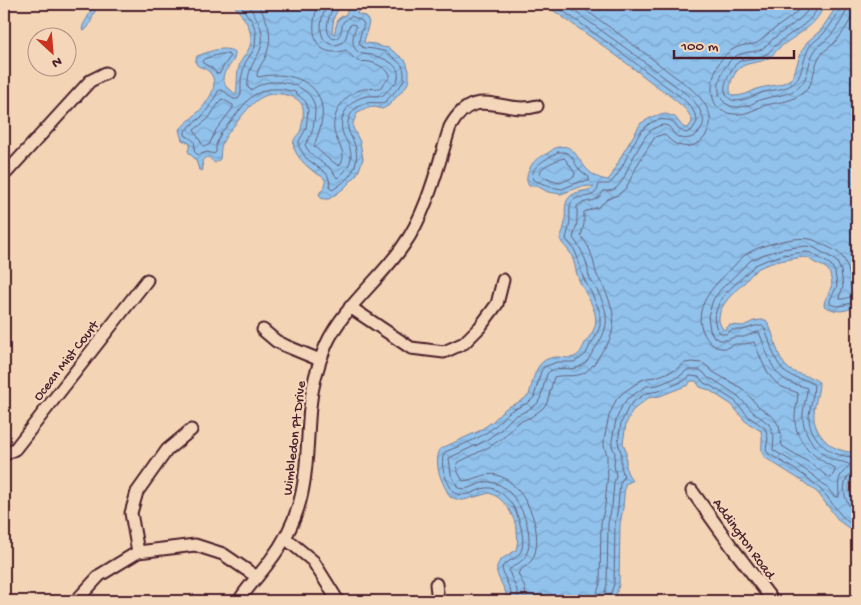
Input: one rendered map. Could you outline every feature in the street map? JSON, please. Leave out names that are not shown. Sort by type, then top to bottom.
[{"type":"street","points":[[4,173],[90,81],[106,73]]},
{"type":"street","name":"Wimbledon Pt Drive","points":[[239,601],[285,538],[292,523],[303,488],[308,454],[310,406],[313,386],[320,360],[327,344],[337,325],[350,307],[392,261],[411,234],[424,206],[450,127],[460,113],[471,105],[488,102],[517,108],[537,106]]},
{"type":"street","name":"Ocean Mist Court","points":[[4,455],[15,449],[147,280]]},
{"type":"street","points":[[350,307],[411,348],[444,352],[464,342],[480,327],[496,304],[503,280]]},
{"type":"street","points":[[263,330],[276,341],[320,360]]},
{"type":"street","points":[[138,552],[131,513],[137,492],[167,450],[191,430]]},
{"type":"street","name":"Addington Road","points":[[692,491],[773,601]]},
{"type":"street","points":[[285,538],[313,561],[338,601]]},
{"type":"street","points":[[76,601],[100,575],[138,552],[195,545],[223,554],[257,577]]},
{"type":"street","points":[[436,584],[438,601]]},
{"type":"water","points":[[92,4],[101,4],[95,11],[90,25],[84,31],[82,29]]},
{"type":"water","points":[[233,4],[341,4],[334,17],[332,32],[334,34],[338,19],[346,14],[350,4],[353,4],[359,8],[357,14],[365,16],[369,22],[364,42],[389,48],[406,61],[409,81],[405,88],[388,106],[382,109],[375,107],[366,108],[358,112],[353,128],[360,142],[363,159],[355,177],[329,199],[321,198],[319,194],[325,186],[324,178],[305,164],[294,148],[294,140],[302,126],[303,107],[298,100],[287,95],[270,94],[263,96],[252,104],[226,135],[221,146],[220,159],[215,163],[208,157],[204,159],[202,161],[202,171],[199,170],[196,160],[188,151],[189,143],[182,140],[179,130],[204,105],[214,86],[212,75],[197,65],[197,56],[221,49],[235,52],[234,60],[225,71],[223,78],[226,87],[236,94],[240,63],[250,46],[251,40],[247,23]]},
{"type":"water","points":[[538,4],[824,4],[817,19],[811,25],[784,44],[771,56],[739,68],[730,89],[733,95],[736,96],[780,84],[793,77],[801,52],[807,42],[821,30],[838,4],[857,4],[857,306],[840,311],[824,306],[832,285],[829,271],[805,257],[776,262],[757,269],[729,297],[719,317],[720,324],[724,330],[730,325],[743,326],[754,321],[766,320],[772,332],[778,353],[785,365],[790,370],[819,382],[814,414],[817,428],[831,446],[843,451],[857,453],[857,475],[852,479],[849,487],[857,508],[857,525],[850,529],[839,521],[818,493],[764,457],[761,431],[745,421],[732,405],[709,390],[700,387],[696,381],[691,381],[688,385],[660,396],[648,398],[632,411],[626,424],[623,443],[626,451],[627,472],[632,481],[625,484],[620,524],[619,585],[615,598],[616,601],[506,601],[505,592],[498,577],[497,567],[501,560],[516,550],[517,534],[513,517],[503,502],[489,493],[464,500],[450,497],[441,480],[437,462],[440,449],[479,431],[492,422],[506,408],[529,395],[534,376],[544,361],[550,358],[572,358],[576,356],[581,351],[595,326],[596,320],[593,308],[579,280],[571,254],[560,239],[567,200],[575,193],[594,187],[580,187],[561,194],[548,192],[537,186],[529,186],[528,172],[533,162],[555,148],[563,146],[573,150],[590,172],[608,180],[641,123],[654,116],[666,114],[675,117],[685,128],[689,127],[692,122],[684,108],[616,55],[550,8]]}]
